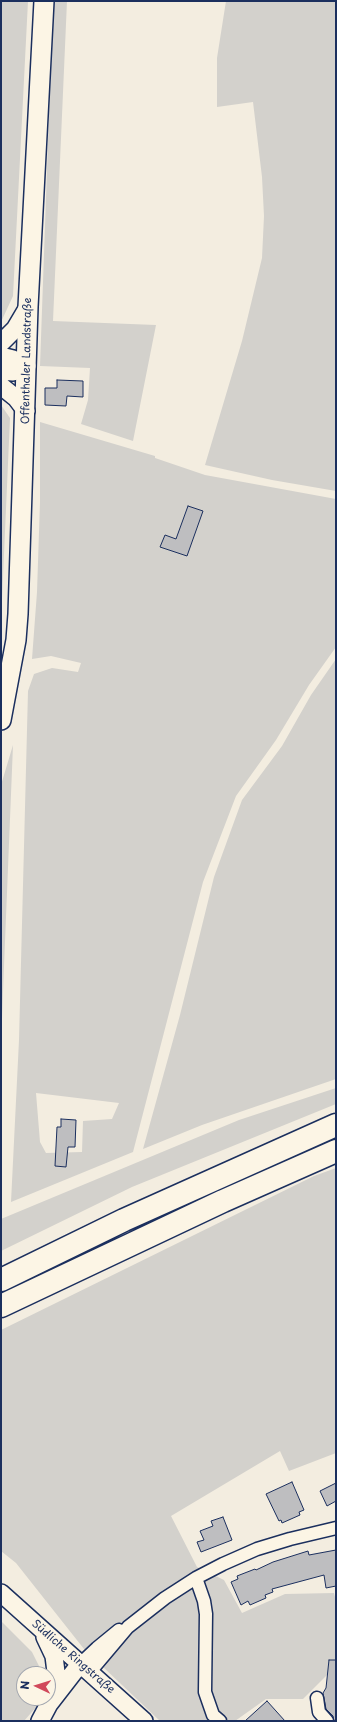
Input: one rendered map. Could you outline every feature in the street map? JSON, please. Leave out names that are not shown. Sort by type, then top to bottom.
[{"type":"highway","points":[[1,1280],[132,1216],[336,1125]]},
{"type":"highway","points":[[1,1306],[223,1201],[336,1151]]},
{"type":"main road","name":"Offenthaler Landstraße","points":[[1,720],[16,640],[18,614],[26,411],[28,307],[44,1]]},
{"type":"street","points":[[1,343],[15,329],[28,307]]},
{"type":"street","points":[[1,356],[13,359],[26,366]]},
{"type":"street","points":[[1,371],[13,372],[26,366]]},
{"type":"street","points":[[1,386],[16,398],[26,411]]},
{"type":"street","points":[[43,1721],[61,1705],[97,1648],[120,1629],[128,1627],[165,1598],[196,1578],[257,1549],[336,1528]]},
{"type":"street","points":[[196,1578],[204,1601],[206,1614],[205,1692],[213,1715],[220,1721]]},
{"type":"street","name":"Südliche Ringstraße","points":[[1,1593],[144,1721]]},
{"type":"street","points":[[42,1631],[54,1656],[55,1666]]},
{"type":"street","points":[[56,1697],[85,1668]]},
{"type":"street","points":[[316,1698],[319,1712],[327,1721]]},
{"type":"street","points":[[40,1721],[48,1706]]},
{"type":"shaded area","points":[[1,1],[28,1],[13,296],[1,322]]},
{"type":"shaded area","points":[[53,1],[67,1],[53,321],[156,325],[133,441],[81,424],[88,400],[90,368],[40,366]]},
{"type":"shaded area","points":[[226,1],[336,1],[336,491],[272,480],[205,465],[242,341],[262,258],[264,216],[262,177],[253,102],[217,107],[217,58]]},
{"type":"shaded area","points":[[1,405],[10,418],[1,622]]},
{"type":"shaded area","points":[[40,422],[155,456],[155,458],[205,475],[336,499],[336,647],[309,685],[276,740],[236,796],[203,882],[133,1152],[11,1202],[19,1040],[28,691],[34,674],[52,668],[78,672],[81,663],[51,656],[32,659],[37,592],[40,502]],"holes":[[[36,1093],[119,1103],[112,1119],[83,1121],[82,1152],[46,1153],[40,1142]]]},
{"type":"shaded area","points":[[336,659],[336,1079],[202,1125],[143,1149],[180,1015],[214,877],[242,800],[282,746],[311,695]]},
{"type":"shaded area","points":[[13,745],[4,966],[1,1045],[1,785]]},
{"type":"shaded area","points":[[336,1088],[336,1104],[132,1187],[1,1251],[1,1219],[239,1120]]},
{"type":"shaded area","points":[[336,1168],[336,1453],[289,1471],[280,1451],[171,1516],[197,1567],[224,1580],[242,1613],[285,1594],[334,1593],[336,1601],[336,1666],[303,1699],[266,1699],[235,1721],[160,1721],[84,1649],[16,1563],[1,1551],[1,1330],[314,1176]]},
{"type":"shaded area","points":[[1,1621],[32,1652],[39,1666],[16,1666],[16,1706],[37,1706],[24,1721],[1,1721]]},
{"type":"building","points":[[57,380],[83,381],[83,397],[67,396],[66,406],[45,405],[45,388],[57,388]]},
{"type":"building","points":[[188,506],[203,511],[187,556],[160,547],[165,535],[176,539]]},
{"type":"building","points":[[61,1119],[76,1120],[75,1147],[68,1147],[66,1167],[55,1166],[57,1127],[61,1127]]},
{"type":"building","points":[[292,1482],[304,1510],[299,1512],[300,1515],[282,1523],[281,1520],[279,1521],[266,1494]]},
{"type":"building","points":[[336,1483],[336,1501],[327,1506],[320,1491]]},
{"type":"building","points":[[223,1517],[232,1540],[201,1552],[197,1542],[204,1540],[200,1531],[213,1526],[211,1521]]},
{"type":"building","points":[[336,1550],[336,1586],[326,1588],[324,1575],[272,1589],[273,1592],[265,1595],[266,1598],[250,1605],[248,1601],[241,1605],[231,1582],[238,1579],[237,1576],[255,1569],[256,1570],[273,1562],[308,1551],[309,1555]]},
{"type":"building","points":[[329,1660],[336,1660],[336,1721],[334,1721],[333,1716],[326,1709],[323,1693],[326,1688]]},
{"type":"building","points":[[267,1701],[285,1721],[245,1721]]}]
